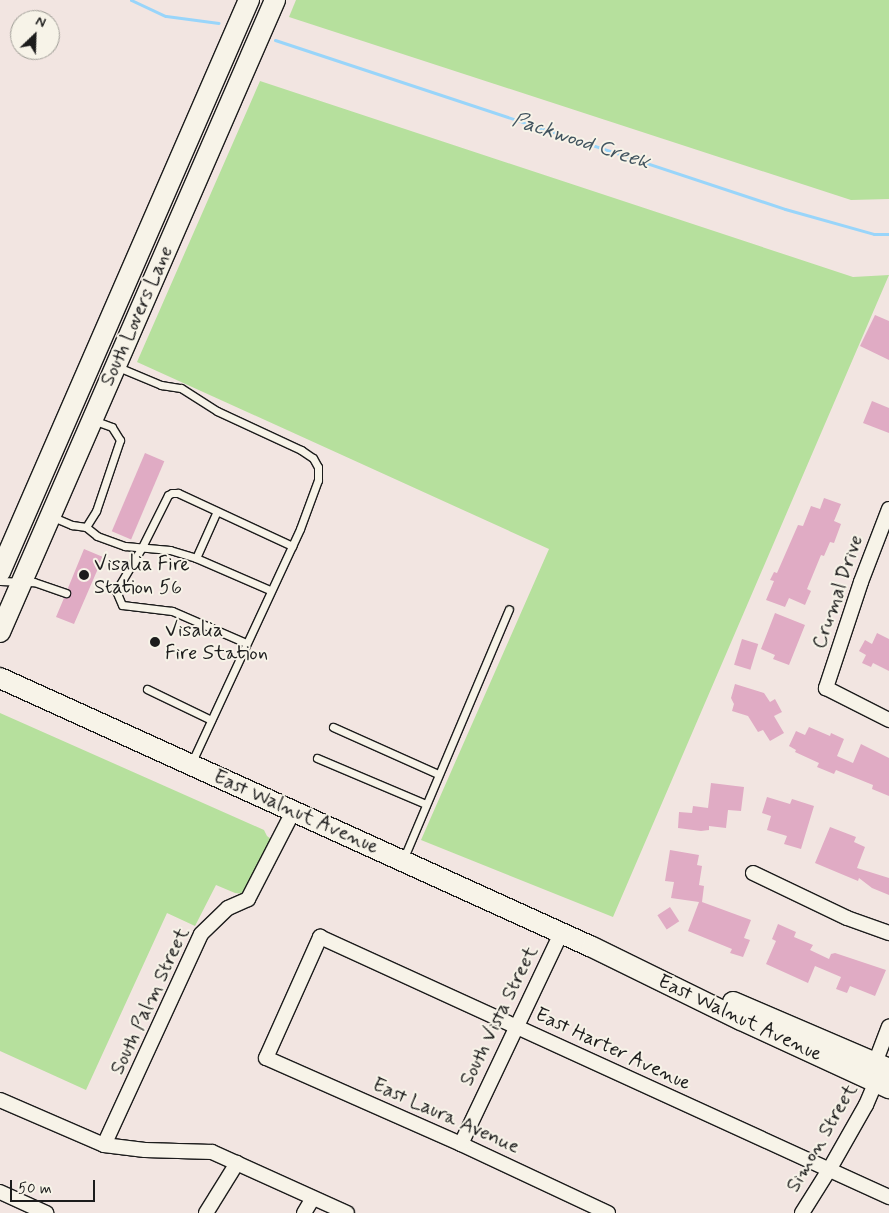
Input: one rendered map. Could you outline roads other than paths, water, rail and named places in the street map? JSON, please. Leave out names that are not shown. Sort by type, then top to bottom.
[{"type":"main road","name":"South Lovers Lane","points":[[1,571],[249,0]]},
{"type":"main road","name":"South Lovers Lane","points":[[0,632],[275,0]]},
{"type":"main road","name":"East Walnut Avenue","points":[[0,678],[560,934],[741,1005],[884,1075]]},
{"type":"street","name":"Crumal Drive","points":[[889,509],[861,582],[826,688],[889,720]]},
{"type":"street","name":"South Palm Street","points":[[104,1145],[201,934],[228,908],[248,899],[281,838],[292,812]]},
{"type":"street","points":[[752,873],[847,918],[889,933]]},
{"type":"street","name":"South Vista Street","points":[[461,1144],[560,934]]},
{"type":"street","name":"East Harter Avenue","points":[[266,1058],[320,937],[889,1197]]},
{"type":"street","name":"Simon Street","points":[[802,1213],[884,1075],[889,1027]]},
{"type":"street","name":"East Laura Avenue","points":[[266,1058],[461,1144],[608,1213]]},
{"type":"street","points":[[0,1100],[104,1145],[145,1150],[212,1152],[347,1213]]},
{"type":"street","points":[[206,1213],[237,1163]]},
{"type":"street","points":[[0,1192],[46,1213]]},
{"type":"street","points":[[304,1213],[313,1198]]},
{"type":"lane","points":[[115,365],[161,385],[181,388],[208,406],[301,450],[313,458],[318,466],[318,480],[312,500],[191,764]]},
{"type":"lane","points":[[86,527],[96,511],[120,440],[112,428],[92,420]]},
{"type":"lane","points":[[246,643],[172,611],[122,605],[116,591],[142,547],[168,495],[178,493],[292,546]]},
{"type":"lane","points":[[196,558],[216,511]]},
{"type":"lane","points":[[50,515],[72,525],[86,527],[111,542],[125,546],[170,550],[196,558],[270,590]]},
{"type":"lane","points":[[1,571],[22,581],[34,582],[66,593]]},
{"type":"lane","points":[[402,861],[509,609]]},
{"type":"lane","points":[[147,689],[211,720]]},
{"type":"lane","points":[[333,727],[438,774]]},
{"type":"lane","points":[[317,758],[426,804]]},
{"type":"waterway","name":"Packwood Creek","points":[[131,0],[166,16],[219,23]]},
{"type":"waterway","name":"Packwood Creek","points":[[275,40],[785,209],[874,234],[889,234]]},
{"type":"place","name":"Visalia Fire Station 56","points":[[84,575]]},
{"type":"place","name":"Visalia Fire Station","points":[[155,642]]}]
